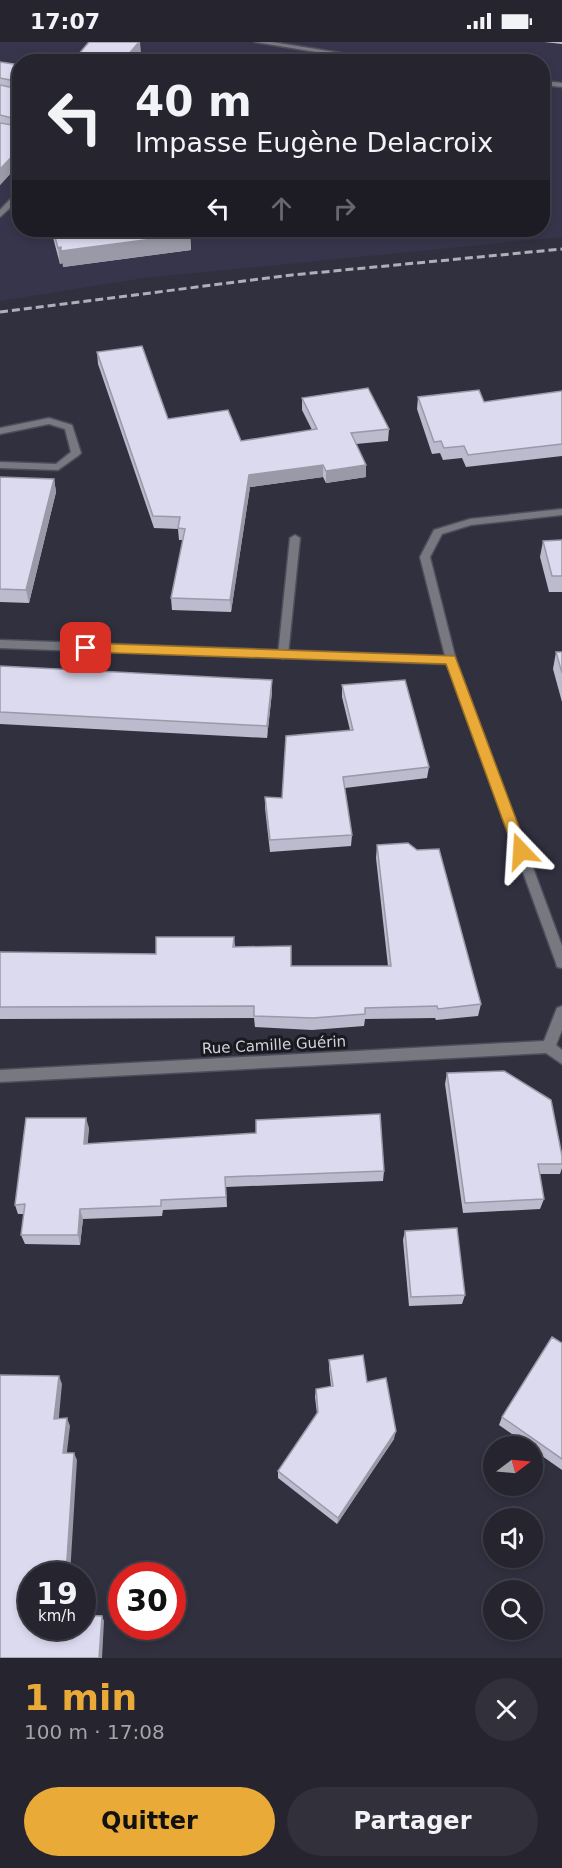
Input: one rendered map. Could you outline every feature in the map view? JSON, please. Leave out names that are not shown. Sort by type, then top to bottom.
[{"type":"street","points":[[258,42],[340,54]]},
{"type":"street","points":[[0,215],[12,202]]},
{"type":"street","points":[[0,431],[49,421],[69,427],[76,453],[58,467],[0,465]]},
{"type":"street","points":[[562,512],[470,522],[438,532],[425,557],[451,660],[562,963]]},
{"type":"street","points":[[283,655],[296,538]]},
{"type":"street","points":[[0,644],[451,660]]},
{"type":"street","points":[[562,1012],[549,1047],[562,1058]]},
{"type":"street","name":"Rue Camille Guérin","points":[[0,1076],[549,1047]]},
{"type":"shaded area","points":[[0,42],[562,42],[562,237],[143,278],[0,301]]},
{"type":"building","points":[[89,42],[139,42],[129,54],[79,54]]},
{"type":"building","points":[[0,62],[12,64],[12,80],[0,78]]},
{"type":"building","points":[[0,85],[12,88],[12,118],[0,115]]},
{"type":"building","points":[[0,123],[12,125],[12,156],[0,169]]},
{"type":"building","points":[[55,237],[167,237],[61,251],[61,247],[58,248]]},
{"type":"building","points":[[142,346],[168,419],[228,410],[241,441],[317,429],[302,398],[368,388],[389,429],[351,433],[366,465],[326,471],[323,465],[249,475],[230,600],[171,598],[185,529],[178,528],[180,517],[153,516],[97,352]]},
{"type":"building","points":[[479,390],[484,402],[562,391],[562,444],[468,455],[464,446],[444,448],[441,441],[434,442],[418,397]]},
{"type":"building","points":[[0,477],[54,479],[26,590],[0,589]]},
{"type":"building","points":[[562,540],[562,576],[552,576],[543,541]]},
{"type":"building","points":[[556,652],[562,652],[562,673]]},
{"type":"building","points":[[0,666],[272,680],[267,726],[0,712]]},
{"type":"building","points":[[405,680],[429,767],[343,777],[352,835],[270,840],[265,797],[282,798],[286,736],[353,730],[342,685]]},
{"type":"building","points":[[408,843],[417,850],[439,849],[481,1004],[438,1009],[437,1006],[365,1008],[365,1014],[313,1018],[254,1016],[254,1006],[0,1007],[0,952],[156,954],[156,937],[234,937],[233,947],[291,946],[291,966],[391,966],[377,845]]},
{"type":"building","points":[[504,1071],[551,1100],[562,1164],[538,1164],[544,1199],[465,1203],[447,1073]]},
{"type":"building","points":[[380,1114],[384,1171],[225,1177],[226,1197],[161,1200],[161,1206],[80,1209],[78,1235],[21,1235],[25,1204],[15,1205],[26,1118],[86,1118],[84,1144],[256,1133],[256,1120]]},
{"type":"building","points":[[457,1228],[465,1295],[411,1297],[405,1231]]},
{"type":"building","points":[[552,1337],[562,1343],[562,1459],[543,1446],[543,1436],[529,1436],[502,1417]]},
{"type":"building","points":[[363,1355],[367,1382],[386,1378],[396,1431],[338,1518],[278,1471],[318,1412],[316,1389],[333,1386],[329,1360]]},
{"type":"building","points":[[0,1375],[59,1376],[54,1419],[67,1418],[63,1453],[74,1453],[67,1562],[18,1562],[18,1640],[96,1640],[96,1616],[102,1616],[99,1658],[0,1658]]},
{"type":"railway","points":[[0,312],[292,275],[562,249]]},
{"type":"route","points":[[86,648],[451,660],[521,851]]}]
